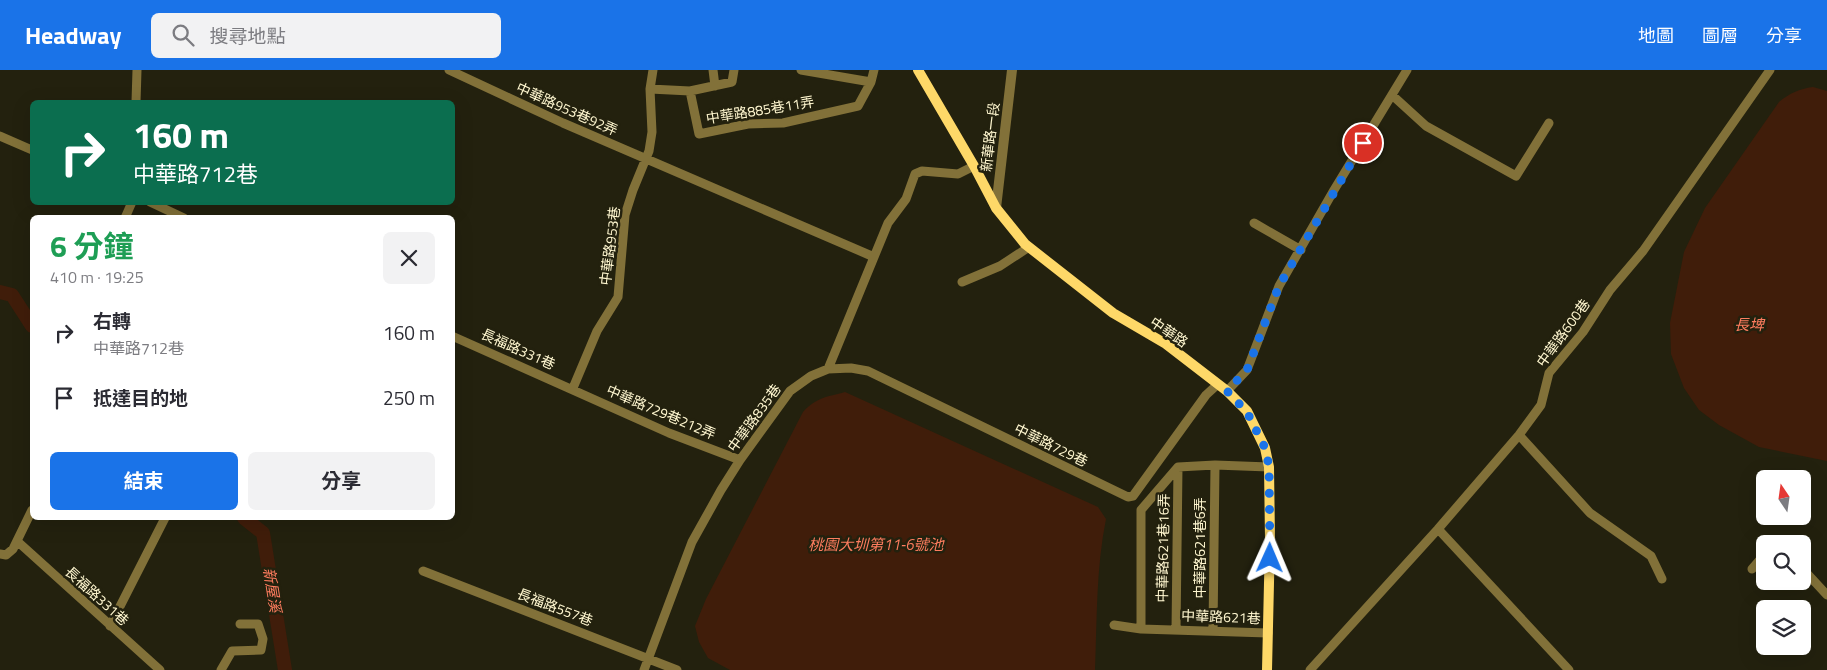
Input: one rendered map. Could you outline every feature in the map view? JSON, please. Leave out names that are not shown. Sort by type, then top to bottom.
[{"type":"main road","name":"中華路","points":[[918,70],[974,166],[996,208],[1025,244],[1112,313],[1166,344],[1227,391],[1247,412],[1265,448],[1269,466],[1268,670]]},
{"type":"street","points":[[136,100],[137,70]]},
{"type":"street","name":"中華路953巷92弄","points":[[450,70],[563,123],[874,257]]},
{"type":"street","name":"中華路953巷","points":[[573,388],[597,331],[618,297],[624,215],[649,151],[652,132],[650,89],[653,70]]},
{"type":"street","points":[[713,70],[715,86]]},
{"type":"street","points":[[650,89],[690,91],[715,86],[732,82],[734,70]]},
{"type":"street","points":[[801,70],[871,82],[874,70]]},
{"type":"street","name":"新華路一段","points":[[996,208],[1012,70]]},
{"type":"street","points":[[1227,391],[1247,370],[1279,286],[1334,190],[1407,70]]},
{"type":"street","name":"中華路600巷","points":[[1310,670],[1438,529],[1519,435],[1541,405],[1549,373],[1583,332],[1610,290],[1643,251],[1770,70]]},
{"type":"street","name":"中華路885巷11弄","points":[[690,91],[699,134],[748,124],[783,123],[858,106],[871,82]]},
{"type":"street","points":[[1392,95],[1426,126],[1516,176],[1549,123]]},
{"type":"street","points":[[0,136],[30,149]]},
{"type":"street","points":[[828,369],[888,223],[906,199],[916,174],[922,171],[958,174],[974,166]]},
{"type":"street","points":[[156,205],[178,215]]},
{"type":"street","points":[[1254,223],[1301,250]]},
{"type":"street","points":[[962,282],[1000,266],[1029,247]]},
{"type":"street","name":"長福路331巷","points":[[455,337],[573,388]]},
{"type":"street","name":"中華路729巷","points":[[828,369],[851,368],[868,371],[1128,497],[1133,496],[1206,395],[1218,384]]},
{"type":"street","name":"中華路835巷","points":[[644,670],[692,542],[740,460],[790,391],[811,376],[828,369]]},
{"type":"street","name":"中華路729巷212弄","points":[[573,388],[669,433],[740,460]]},
{"type":"street","points":[[1519,435],[1590,513],[1651,556],[1662,579]]},
{"type":"street","points":[[1141,629],[1141,510],[1178,467],[1214,465],[1269,466]]},
{"type":"street","name":"中華路621巷6弄","points":[[1213,630],[1214,465]]},
{"type":"street","name":"中華路621巷16弄","points":[[1176,630],[1178,467]]},
{"type":"street","points":[[0,554],[6,555],[13,549],[30,514]]},
{"type":"street","points":[[110,626],[164,520]]},
{"type":"street","points":[[1438,529],[1569,670]]},
{"type":"street","name":"長福路331巷","points":[[17,542],[160,670]]},
{"type":"street","points":[[1752,569],[1756,564]]},
{"type":"street","name":"長福路557巷","points":[[423,571],[677,670]]},
{"type":"street","points":[[1811,578],[1827,595]]},
{"type":"street","points":[[221,670],[232,651],[262,650],[263,639],[258,624],[240,624]]},
{"type":"street","name":"中華路621巷","points":[[1114,625],[1141,629],[1268,633]]},
{"type":"water","name":"長埤","points":[[1813,87],[1827,91],[1827,461],[1759,447],[1719,425],[1699,410],[1684,388],[1671,354],[1670,323],[1684,252],[1705,208],[1779,102],[1795,92]]},
{"type":"water","name":"桃園大圳第11-6號池","points":[[845,392],[1098,507],[1106,519],[1099,575],[1095,670],[730,670],[708,658],[699,642],[695,626],[706,599],[803,412],[818,400]]},
{"type":"waterway","name":"新屋溪","points":[[0,292],[12,295],[30,323]]},
{"type":"waterway","name":"新屋溪","points":[[247,520],[263,533],[285,670]]},
{"type":"route","points":[[1270,558],[1269,466],[1265,448],[1247,412],[1227,391],[1247,370],[1279,286],[1363,143]]}]
